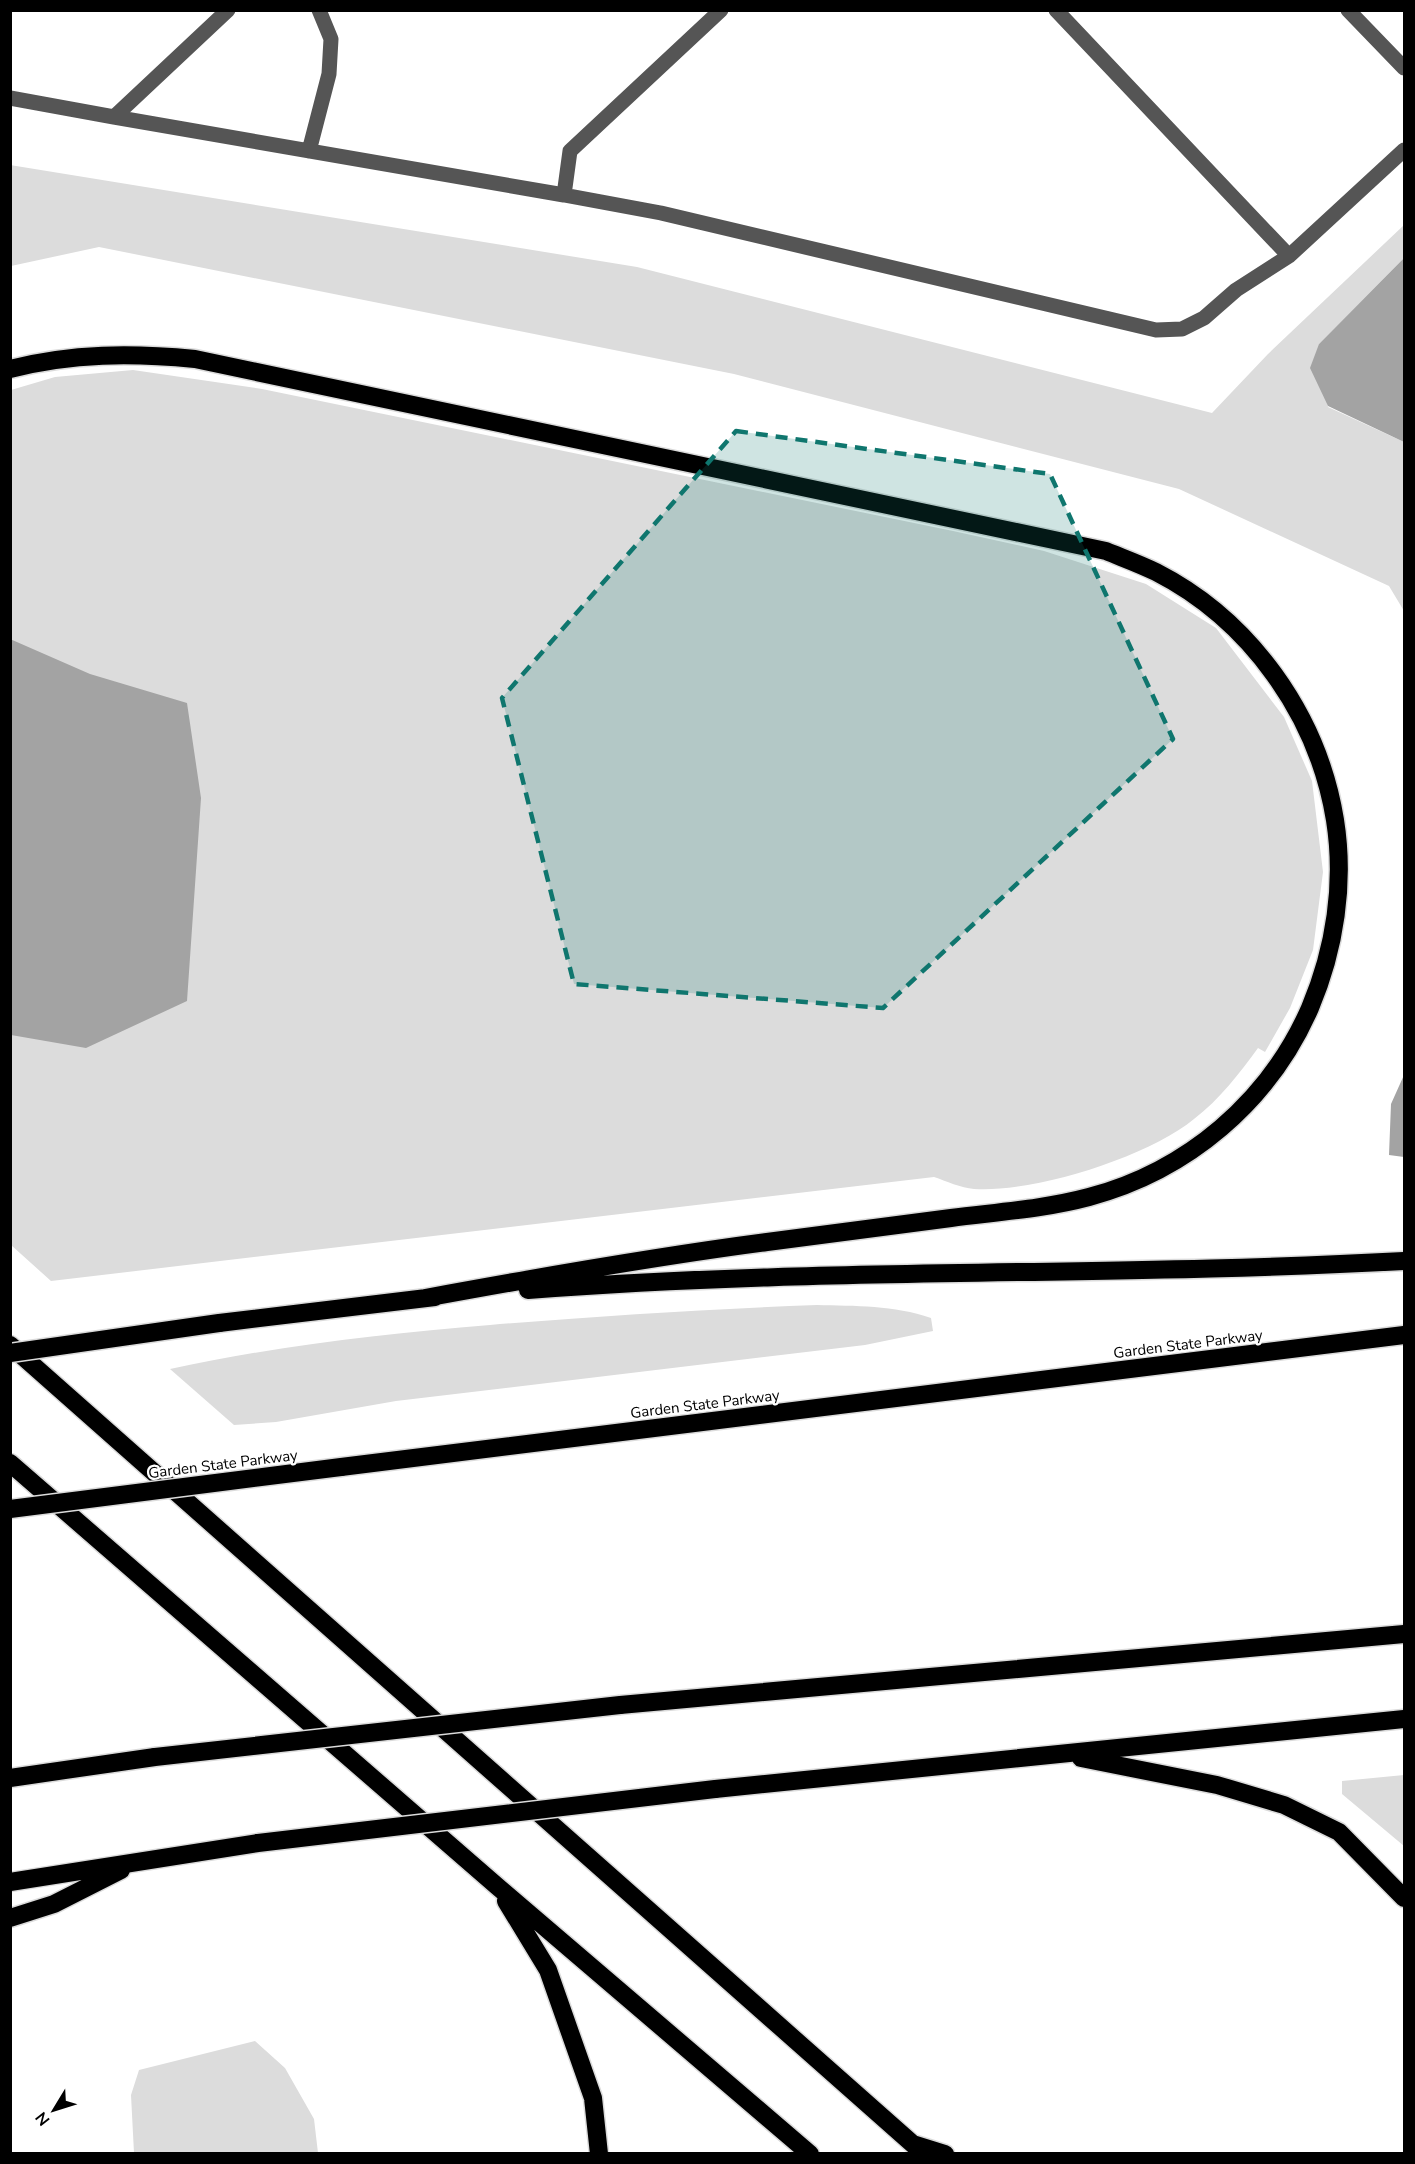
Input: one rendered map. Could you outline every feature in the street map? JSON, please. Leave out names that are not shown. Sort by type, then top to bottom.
[{"type":"highway","points":[[10,369],[85,355],[140,354],[195,359],[1106,551],[1166,578],[1205,602],[1245,638],[1272,671],[1311,737],[1332,800],[1339,869],[1330,947],[1318,989],[1283,1060],[1255,1095],[1201,1145],[1176,1162],[1122,1187],[1048,1206],[659,1256],[424,1298]]},
{"type":"highway","points":[[10,1353],[219,1323],[424,1298],[693,1278],[1148,1271],[1404,1261]]},
{"type":"highway","name":"Garden State Parkway","points":[[10,1509],[1404,1335]]},
{"type":"highway","points":[[10,1344],[919,2149],[945,2154]]},
{"type":"highway","points":[[10,1463],[498,1887],[810,2154]]},
{"type":"highway","points":[[10,1778],[155,1757],[620,1705],[1404,1634]]},
{"type":"highway","points":[[10,1882],[258,1843],[716,1789],[1404,1719]]},
{"type":"highway","points":[[1062,1754],[1217,1785],[1284,1805],[1339,1832],[1404,1898]]},
{"type":"highway","points":[[10,1918],[54,1904],[136,1863]]},
{"type":"highway","points":[[498,1887],[548,1970],[593,2097],[599,2154]]},
{"type":"lane","points":[[114,117],[228,10]]},
{"type":"lane","points":[[309,151],[329,74],[331,39],[319,10]]},
{"type":"lane","points":[[564,195],[570,151],[721,10]]},
{"type":"lane","points":[[1056,10],[1289,256]]},
{"type":"lane","points":[[1348,10],[1404,68]]},
{"type":"lane","points":[[10,98],[661,213],[1156,330],[1182,329],[1204,318],[1236,290],[1289,256],[1404,150]]},
{"type":"highlighted area","points":[[736,431],[1050,474],[1173,739],[883,1008],[574,984],[502,698]]},
{"type":"shaded area","points":[[10,165],[637,267],[1212,413],[1268,354],[1404,225],[1404,258],[1319,344],[1328,407],[1404,442],[1404,611],[1389,586],[1179,489],[734,374],[99,247],[11,266]]},
{"type":"shaded area","points":[[1404,258],[1404,442],[1328,406],[1310,368],[1319,344]]},
{"type":"shaded area","points":[[133,370],[262,389],[953,531],[1044,551],[1146,584],[1216,628],[1284,717],[1312,781],[1323,872],[1313,950],[1290,1008],[1265,1052],[1258,1048],[1221,1095],[1194,1119],[1149,1147],[1089,1170],[1027,1185],[999,1189],[974,1189],[934,1177],[51,1281],[11,1245],[11,390],[55,377]]},
{"type":"shaded area","points":[[10,639],[90,674],[187,703],[201,798],[187,1001],[86,1048],[11,1035]]},
{"type":"shaded area","points":[[1404,1075],[1404,1157],[1389,1155],[1391,1104]]},
{"type":"shaded area","points":[[817,1305],[874,1307],[917,1314],[931,1318],[933,1331],[865,1345],[396,1401],[276,1422],[234,1425],[170,1369],[289,1347],[410,1332],[612,1316]]},
{"type":"shaded area","points":[[1404,1775],[1404,1846],[1342,1794],[1342,1781]]},
{"type":"shaded area","points":[[255,2041],[285,2068],[314,2119],[318,2153],[134,2153],[131,2095],[139,2070]]}]
